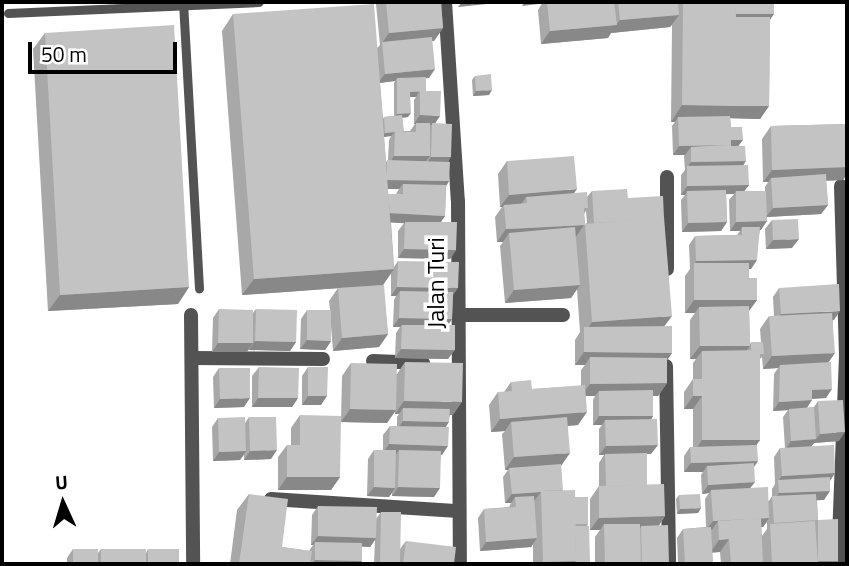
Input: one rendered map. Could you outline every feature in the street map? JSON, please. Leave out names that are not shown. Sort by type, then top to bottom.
[{"type":"street","name":"Jalan Turi","points":[[444,2],[458,201],[460,315],[447,365],[460,564]]},
{"type":"street","points":[[667,177],[667,284]]},
{"type":"street","points":[[838,564],[846,355],[841,186]]},
{"type":"street","points":[[191,315],[193,564]]},
{"type":"street","points":[[460,315],[564,315]]},
{"type":"street","points":[[666,352],[669,564]]},
{"type":"street","points":[[192,358],[323,359]]},
{"type":"street","points":[[373,361],[447,365]]},
{"type":"street","points":[[249,497],[458,511]]},
{"type":"lane","points":[[8,13],[259,2]]},
{"type":"lane","points":[[183,4],[199,289]]},
{"type":"building","points":[[386,2],[441,2],[443,28],[389,33]]},
{"type":"building","points":[[547,2],[614,2],[617,25],[550,31]]},
{"type":"building","points":[[618,2],[678,2],[679,15],[620,20]]},
{"type":"building","points":[[683,2],[736,2],[735,106],[682,105]]},
{"type":"building","points":[[736,2],[774,2],[774,14],[736,14]]},
{"type":"building","points":[[374,4],[394,269],[254,279],[233,14]]},
{"type":"building","points":[[735,17],[770,17],[769,106],[735,106]]},
{"type":"building","points":[[174,25],[189,287],[60,295],[45,33]]},
{"type":"building","points":[[432,37],[435,69],[385,74],[382,42]]},
{"type":"building","points":[[491,74],[492,90],[476,91],[475,76]]},
{"type":"building","points":[[426,77],[426,91],[410,92],[411,113],[397,114],[397,78]]},
{"type":"building","points":[[420,91],[441,91],[440,116],[420,115]]},
{"type":"building","points":[[402,115],[404,131],[385,133],[384,117]]},
{"type":"building","points":[[730,116],[731,127],[742,127],[743,140],[731,140],[731,146],[745,146],[746,161],[691,162],[691,147],[727,145],[679,146],[678,117]]},
{"type":"building","points":[[416,123],[430,123],[430,156],[394,156],[395,131],[416,132]]},
{"type":"building","points":[[432,123],[452,124],[451,157],[431,157]]},
{"type":"building","points":[[847,124],[847,167],[772,170],[771,126]]},
{"type":"building","points":[[574,156],[577,189],[509,195],[507,161]]},
{"type":"building","points":[[387,160],[450,162],[449,181],[387,180]]},
{"type":"building","points":[[748,165],[749,185],[687,186],[687,166]]},
{"type":"building","points":[[826,174],[828,205],[773,208],[771,178]]},
{"type":"building","points":[[403,184],[446,185],[445,216],[390,213],[388,194],[403,194]]},
{"type":"building","points":[[627,189],[628,198],[663,196],[664,218],[594,223],[592,191]]},
{"type":"building","points":[[726,190],[727,222],[688,223],[687,191]]},
{"type":"building","points":[[736,191],[766,191],[767,221],[736,222]]},
{"type":"building","points":[[587,192],[585,225],[506,229],[504,205],[527,203],[526,197]]},
{"type":"building","points":[[664,217],[672,316],[592,322],[585,224]]},
{"type":"building","points":[[798,219],[799,239],[773,240],[772,220]]},
{"type":"building","points":[[405,222],[457,222],[456,250],[404,249]]},
{"type":"building","points":[[575,227],[580,285],[514,290],[509,233]]},
{"type":"building","points":[[742,227],[760,227],[757,260],[696,261],[695,236],[742,235]]},
{"type":"building","points":[[398,261],[459,262],[458,288],[397,287]]},
{"type":"building","points":[[694,263],[749,263],[749,278],[757,278],[757,300],[694,300]]},
{"type":"building","points":[[839,284],[840,311],[781,314],[779,288]]},
{"type":"building","points":[[384,285],[388,334],[342,338],[338,288]]},
{"type":"building","points":[[400,291],[453,292],[452,319],[399,318]]},
{"type":"building","points":[[749,306],[750,346],[700,346],[699,307]]},
{"type":"building","points":[[219,309],[253,310],[253,343],[218,343]]},
{"type":"building","points":[[256,309],[297,310],[296,342],[255,341]]},
{"type":"building","points":[[307,310],[331,310],[331,341],[307,340]]},
{"type":"building","points":[[832,313],[835,353],[772,356],[769,316]]},
{"type":"building","points":[[402,325],[455,325],[455,350],[401,349]]},
{"type":"building","points":[[672,326],[672,353],[584,352],[584,327]]},
{"type":"building","points":[[751,342],[763,342],[764,354],[760,354],[760,350],[751,350]]},
{"type":"building","points":[[760,350],[760,440],[702,440],[702,396],[693,396],[693,379],[702,379],[702,351]]},
{"type":"building","points":[[590,357],[667,358],[667,383],[590,384]]},
{"type":"building","points":[[405,362],[463,363],[462,402],[404,401]]},
{"type":"building","points":[[831,362],[832,389],[812,390],[812,400],[779,402],[780,365]]},
{"type":"building","points":[[351,363],[397,364],[396,410],[350,409]]},
{"type":"building","points":[[259,367],[299,368],[298,398],[258,398]]},
{"type":"building","points":[[308,367],[328,367],[327,396],[308,396]]},
{"type":"building","points":[[219,368],[250,368],[250,398],[220,399]]},
{"type":"building","points":[[531,380],[532,389],[585,385],[587,412],[500,419],[498,392],[512,391],[511,382]]},
{"type":"building","points":[[653,390],[653,416],[599,416],[599,391]]},
{"type":"building","points":[[843,400],[845,432],[820,434],[818,401]]},
{"type":"building","points":[[814,407],[816,439],[791,441],[789,409]]},
{"type":"building","points":[[403,408],[450,409],[449,422],[403,421]]},
{"type":"building","points":[[300,415],[341,416],[340,477],[287,477],[287,445],[300,445]]},
{"type":"building","points":[[245,417],[246,451],[219,452],[218,418]]},
{"type":"building","points":[[249,417],[276,417],[277,450],[250,451]]},
{"type":"building","points":[[567,417],[570,453],[514,457],[511,422]]},
{"type":"building","points":[[657,419],[658,445],[606,446],[605,420]]},
{"type":"building","points":[[390,426],[449,427],[448,446],[389,444]]},
{"type":"building","points":[[757,445],[758,461],[691,463],[690,447]]},
{"type":"building","points":[[834,445],[835,473],[782,476],[780,448]]},
{"type":"building","points":[[374,450],[396,450],[395,488],[374,487]]},
{"type":"building","points":[[399,450],[441,451],[440,488],[398,487]]},
{"type":"building","points":[[647,453],[647,485],[606,486],[605,454]]},
{"type":"building","points":[[754,463],[755,482],[708,485],[707,466]]},
{"type":"building","points":[[561,464],[563,490],[512,494],[509,468]]},
{"type":"building","points":[[830,477],[830,491],[779,493],[778,480]]},
{"type":"building","points":[[664,484],[665,516],[599,518],[599,486]]},
{"type":"building","points":[[768,487],[769,518],[713,521],[711,490]]},
{"type":"building","points":[[575,490],[576,561],[543,562],[541,491]]},
{"type":"building","points":[[249,494],[288,499],[282,547],[312,551],[310,564],[239,564]]},
{"type":"building","points":[[700,494],[701,508],[680,509],[679,495]]},
{"type":"building","points":[[816,494],[818,520],[774,523],[772,496]]},
{"type":"building","points":[[534,496],[537,538],[486,542],[484,509],[516,507],[515,497]]},
{"type":"building","points":[[575,497],[588,497],[588,524],[575,524]]},
{"type":"building","points":[[318,506],[377,507],[376,538],[318,536]]},
{"type":"building","points":[[381,512],[401,512],[400,564],[380,564]]},
{"type":"building","points":[[761,518],[763,564],[731,564],[729,539],[719,540],[718,521]]},
{"type":"building","points":[[838,519],[838,561],[818,561],[818,520]]},
{"type":"building","points":[[815,521],[818,564],[772,564],[770,524]]},
{"type":"building","points":[[604,524],[640,524],[641,564],[605,564]]},
{"type":"building","points":[[668,525],[669,564],[642,564],[641,526]]},
{"type":"building","points":[[575,526],[589,526],[590,564],[574,564]]},
{"type":"building","points":[[711,527],[713,564],[685,564],[683,529]]},
{"type":"building","points":[[406,541],[456,547],[454,564],[403,564]]},
{"type":"building","points":[[315,542],[362,543],[362,561],[315,560]]},
{"type":"building","points":[[73,549],[98,549],[98,564],[73,564]]},
{"type":"building","points":[[101,549],[146,549],[146,564],[101,564]]},
{"type":"building","points":[[148,549],[179,549],[179,564],[148,564]]}]
